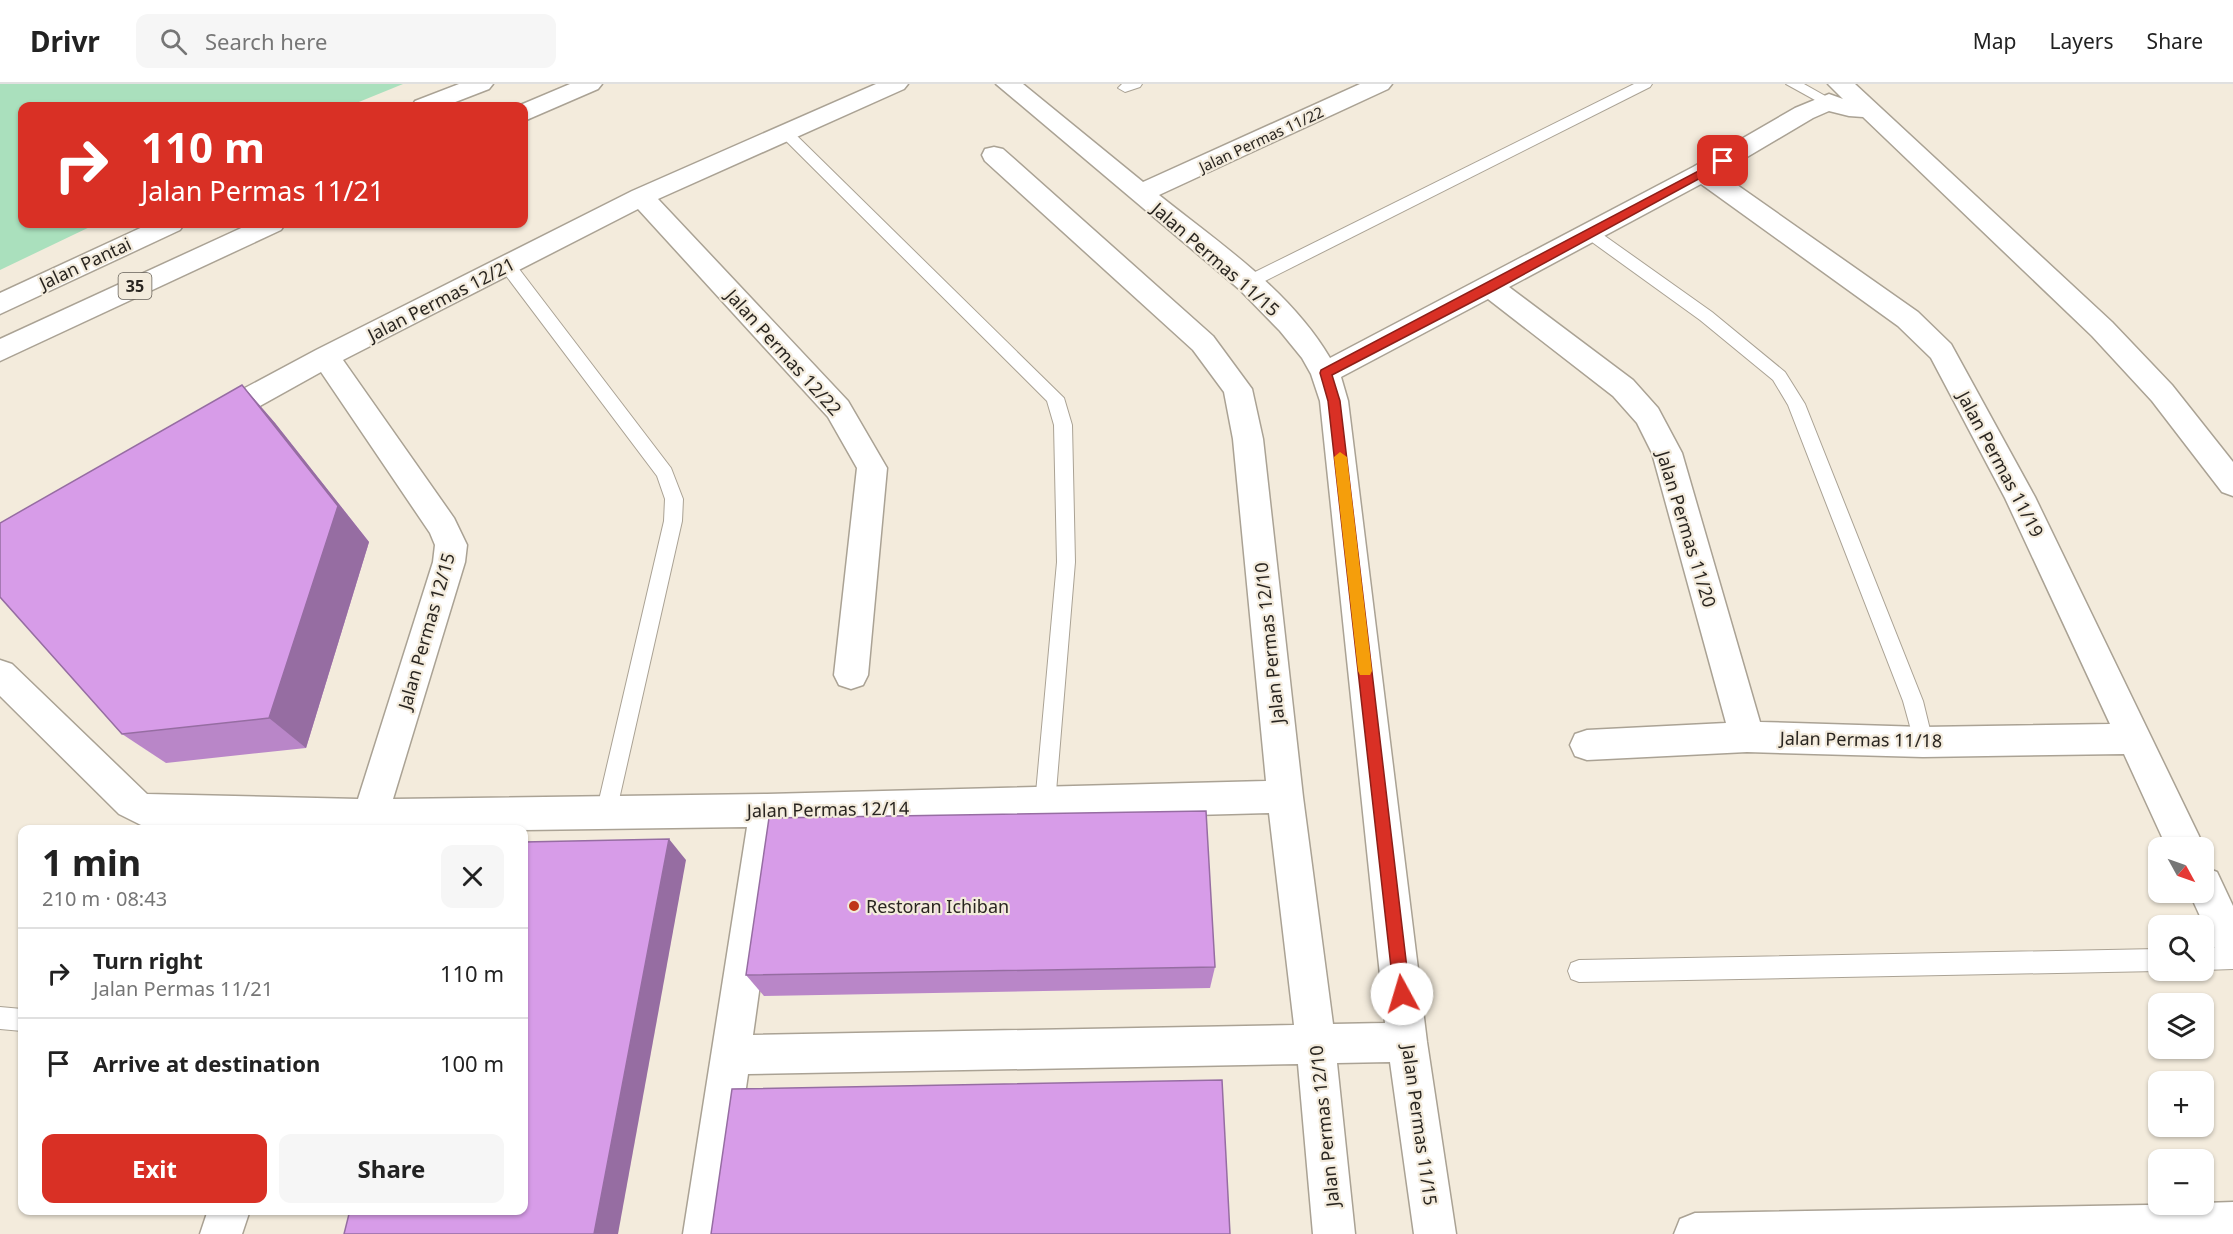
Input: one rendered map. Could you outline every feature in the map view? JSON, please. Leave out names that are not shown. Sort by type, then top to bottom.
[{"type":"main road","points":[[434,102],[481,84]]},
{"type":"main road","points":[[528,111],[590,84]]},
{"type":"main road","name":"Jalan Permas 12/21","points":[[184,434],[326,357],[641,197],[896,84]]},
{"type":"main road","name":"Jalan Permas 11/15","points":[[1008,84],[1249,282],[1290,324],[1326,373],[1334,401],[1407,1042],[1436,1234]]},
{"type":"main road","name":"Jalan Permas 11/22","points":[[1141,193],[1380,84]]},
{"type":"main road","points":[[1326,373],[1702,173],[1835,93],[1841,108],[1856,111],[1869,109],[2102,329],[2162,393],[2233,484]]},
{"type":"main road","name":"Jalan Permas 12/10","points":[[994,155],[1203,343],[1238,389],[1248,439],[1284,797],[1316,1045],[1334,1234]]},
{"type":"main road","name":"Jalan Permas 11/19","points":[[1702,173],[1908,319],[1941,351],[2020,497],[2181,837]]},
{"type":"main road","name":"Jalan Permas 12/22","points":[[641,197],[838,409],[872,468],[851,675]]},
{"type":"main road","name":"Jalan Pantai","points":[[0,304],[162,228]]},
{"type":"main road","name":"35","points":[[0,351],[263,228]]},
{"type":"main road","name":"Jalan Permas 11/20","points":[[1491,287],[1623,388],[1648,416],[1667,453],[1747,737]]},
{"type":"main road","name":"Jalan Permas 12/15","points":[[326,357],[443,527],[451,545],[449,562],[368,823]]},
{"type":"main road","name":"Jalan Permas 12/14","points":[[0,674],[132,804],[143,810],[368,823],[606,813],[1284,797]]},
{"type":"main road","name":"Jalan Permas 11/18","points":[[1587,745],[1747,737],[1923,742],[2135,739]]},
{"type":"main road","points":[[704,1234],[732,1055],[766,810]]},
{"type":"main road","points":[[2213,903],[2233,947]]},
{"type":"main road","points":[[732,1055],[1407,1042]]},
{"type":"main road","points":[[221,1234],[227,1215]]},
{"type":"main road","points":[[1695,1234],[2233,1223]]},
{"type":"lane","points":[[1249,282],[1645,84]]},
{"type":"lane","points":[[1793,84],[1835,93]]},
{"type":"lane","points":[[786,133],[1055,398],[1063,425],[1066,562],[1045,804]]},
{"type":"lane","points":[[1590,234],[1706,316],[1779,376],[1796,404],[1913,701],[1923,742]]},
{"type":"lane","points":[[507,265],[665,473],[674,499],[673,521],[606,813]]},
{"type":"lane","points":[[2214,959],[2233,958]]},
{"type":"lane","points":[[1579,971],[2148,960]]},
{"type":"lane","points":[[0,1018],[18,1020]]},
{"type":"green space","points":[[0,84],[403,84],[359,102],[18,102],[18,228],[88,228],[0,270]]},
{"type":"building","points":[[242,385],[338,506],[269,718],[122,734],[0,597],[0,523]]},
{"type":"building","points":[[1206,811],[1215,967],[746,975],[769,818]]},
{"type":"building","points":[[669,839],[594,1234],[344,1234],[349,1215],[528,1215],[528,842]]},
{"type":"building","points":[[1222,1080],[1230,1234],[711,1234],[732,1089]]},
{"type":"slow traffic","points":[[1340,457],[1365,671]]},
{"type":"place","name":"Restoran Ichiban","points":[[854,906]]},
{"type":"route","points":[[1402,994],[1334,401],[1326,373],[1491,287],[1723,161]]}]
